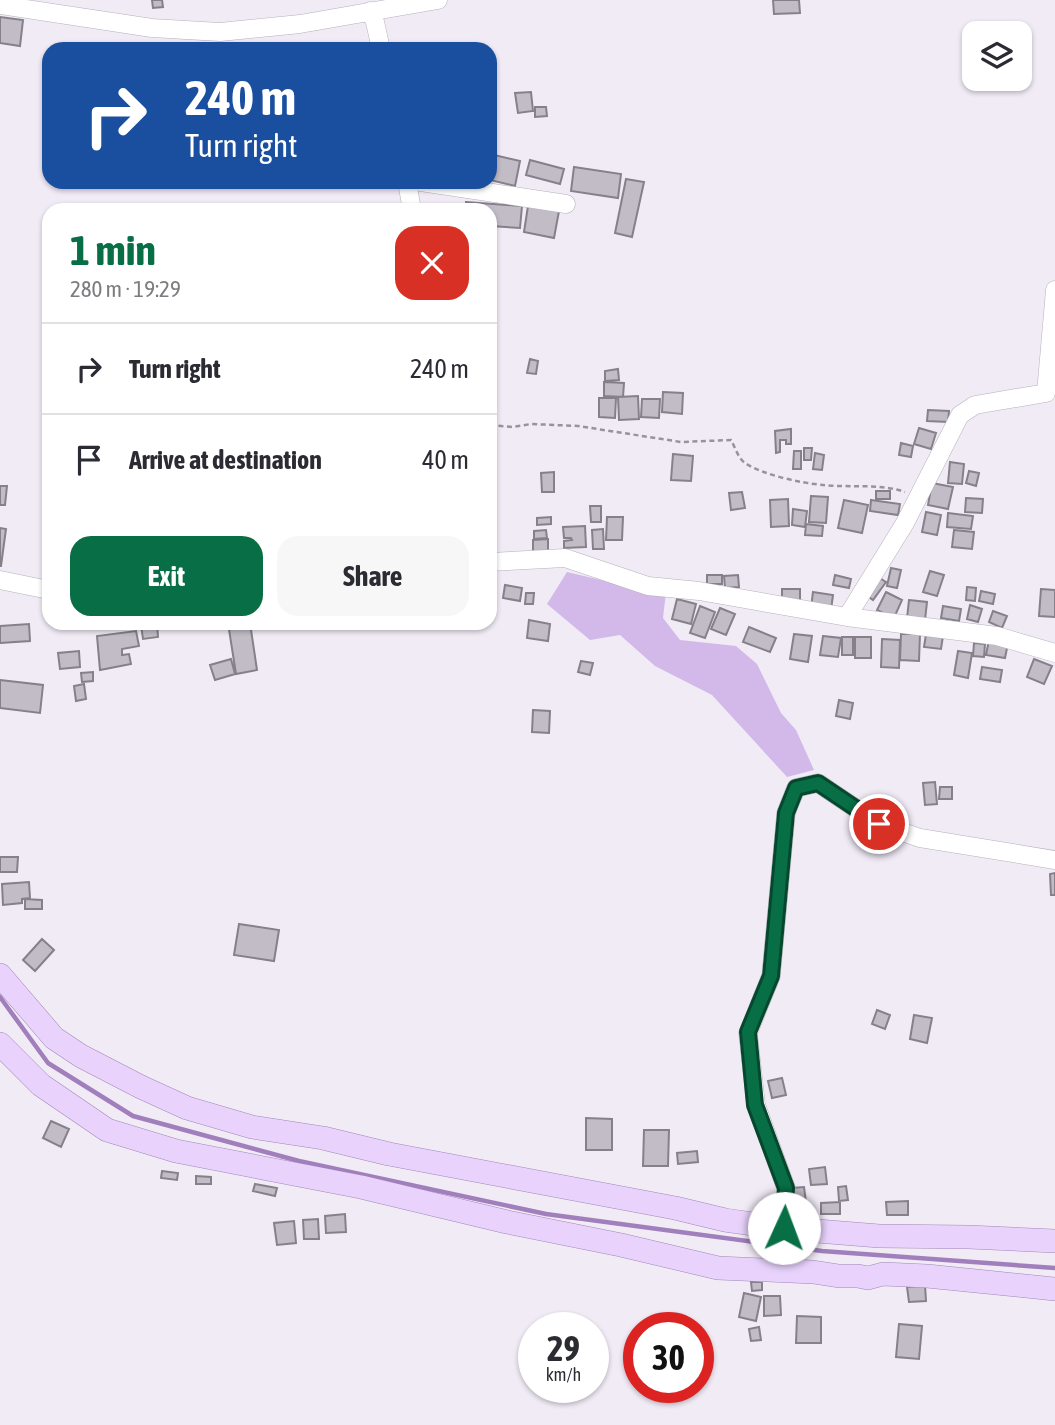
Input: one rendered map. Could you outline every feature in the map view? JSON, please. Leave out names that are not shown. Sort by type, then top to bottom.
[{"type":"main road","points":[[0,975],[54,1038],[81,1056],[187,1108],[252,1126],[725,1220],[879,1236],[1055,1241]]},
{"type":"main road","points":[[0,1044],[41,1085],[107,1130],[176,1151],[361,1187],[718,1268],[813,1272],[868,1278],[883,1275],[927,1276],[1055,1289]]},
{"type":"street","points":[[0,5],[152,28],[220,32],[300,24],[438,0]]},
{"type":"street","points":[[370,10],[379,42]]},
{"type":"street","points":[[467,189],[566,204]]},
{"type":"street","points":[[847,617],[905,523],[960,415],[975,404],[1051,393],[1055,290]]},
{"type":"street","points":[[497,562],[565,558],[648,586],[699,591],[847,617],[997,636],[1055,653]]},
{"type":"street","points":[[0,580],[42,589]]},
{"type":"street","points":[[784,1228],[786,1188],[755,1105],[748,1032],[771,976],[786,813],[796,788],[818,783],[879,824],[920,838],[1055,860]]},
{"type":"path","points":[[497,426],[578,426],[681,442],[731,440],[742,462],[764,472],[823,485],[896,489],[919,497]]},
{"type":"shaded area","points":[[567,572],[666,592],[663,618],[680,640],[736,646],[757,664],[781,713],[796,730],[814,770],[787,777],[712,695],[655,666],[620,635],[590,640],[547,604]]},
{"type":"building","points":[[152,0],[162,0],[163,7],[153,8]]},
{"type":"building","points":[[773,0],[799,0],[800,13],[774,14]]},
{"type":"building","points":[[0,17],[23,20],[20,46],[0,43]]},
{"type":"building","points":[[531,92],[533,111],[518,113],[515,93]]},
{"type":"building","points":[[535,107],[546,107],[547,116],[535,117]]},
{"type":"building","points":[[497,156],[520,161],[515,186],[497,182]]},
{"type":"building","points":[[530,160],[564,169],[560,184],[526,175]]},
{"type":"building","points":[[574,167],[621,174],[618,198],[571,191]]},
{"type":"building","points":[[626,179],[644,182],[632,237],[615,233]]},
{"type":"building","points":[[497,204],[522,206],[520,228],[497,226]]},
{"type":"building","points":[[528,206],[559,211],[554,238],[524,232]]},
{"type":"building","points":[[530,359],[538,361],[536,374],[527,373]]},
{"type":"building","points":[[618,369],[619,380],[605,381],[605,371]]},
{"type":"building","points":[[604,382],[624,383],[623,397],[604,396]]},
{"type":"building","points":[[663,392],[683,393],[682,414],[662,412]]},
{"type":"building","points":[[638,396],[639,419],[619,420],[618,397]]},
{"type":"building","points":[[599,398],[616,398],[615,418],[599,417]]},
{"type":"building","points":[[642,399],[660,399],[659,418],[641,417]]},
{"type":"building","points":[[928,410],[949,411],[948,422],[927,421]]},
{"type":"building","points":[[919,428],[936,433],[931,449],[914,444]]},
{"type":"building","points":[[791,429],[791,444],[780,440],[780,452],[776,453],[775,431]]},
{"type":"building","points":[[901,443],[913,446],[911,457],[899,455]]},
{"type":"building","points":[[804,448],[812,448],[811,460],[804,460]]},
{"type":"building","points":[[794,451],[801,451],[801,469],[793,469]]},
{"type":"building","points":[[815,453],[824,455],[822,470],[813,469]]},
{"type":"building","points":[[673,454],[693,456],[691,481],[671,480]]},
{"type":"building","points":[[950,462],[964,464],[962,484],[948,483]]},
{"type":"building","points":[[969,471],[979,473],[976,486],[966,483]]},
{"type":"building","points":[[554,472],[554,492],[542,492],[541,473]]},
{"type":"building","points":[[932,483],[953,487],[948,509],[928,505]]},
{"type":"building","points":[[0,486],[7,486],[5,505],[0,505]]},
{"type":"building","points":[[876,491],[890,491],[890,499],[876,499]]},
{"type":"building","points":[[742,492],[745,508],[731,510],[729,493]]},
{"type":"building","points":[[811,496],[828,497],[826,523],[809,522]]},
{"type":"building","points":[[966,498],[983,499],[982,513],[965,512]]},
{"type":"building","points":[[788,499],[789,526],[771,527],[770,500]]},
{"type":"building","points":[[844,500],[868,505],[862,533],[838,528]]},
{"type":"building","points":[[871,500],[900,504],[898,515],[870,511]]},
{"type":"building","points":[[590,506],[601,506],[601,522],[591,522]]},
{"type":"building","points":[[793,509],[807,511],[805,527],[792,525]]},
{"type":"building","points":[[926,512],[941,515],[937,535],[922,532]]},
{"type":"building","points":[[948,513],[973,516],[971,529],[947,527]]},
{"type":"building","points":[[551,517],[551,524],[537,525],[537,518]]},
{"type":"building","points":[[607,517],[623,517],[622,540],[606,540]]},
{"type":"building","points":[[806,524],[823,526],[822,536],[805,535]]},
{"type":"building","points":[[585,526],[586,547],[564,548],[564,541],[572,540],[564,538],[563,527]]},
{"type":"building","points":[[0,528],[6,529],[1,566],[0,566]]},
{"type":"building","points":[[603,529],[604,549],[593,549],[592,530]]},
{"type":"building","points":[[546,530],[547,538],[534,539],[534,531]]},
{"type":"building","points":[[954,530],[974,532],[972,549],[952,547]]},
{"type":"building","points":[[548,539],[548,551],[533,552],[533,540]]},
{"type":"building","points":[[891,568],[901,570],[897,588],[887,586]]},
{"type":"building","points":[[930,571],[944,575],[937,596],[923,592]]},
{"type":"building","points":[[707,575],[722,575],[722,584],[707,584]]},
{"type":"building","points":[[738,575],[739,587],[725,588],[724,576]]},
{"type":"building","points":[[835,575],[851,579],[849,588],[833,585]]},
{"type":"building","points":[[878,577],[886,582],[873,600],[866,595]]},
{"type":"building","points":[[505,585],[522,588],[520,601],[503,598]]},
{"type":"building","points":[[967,587],[976,588],[975,601],[966,600]]},
{"type":"building","points":[[782,589],[800,589],[800,601],[782,601]]},
{"type":"building","points":[[1041,589],[1055,590],[1055,617],[1039,616]]},
{"type":"building","points":[[981,591],[995,594],[993,604],[979,601]]},
{"type":"building","points":[[813,592],[833,595],[831,610],[811,608]]},
{"type":"building","points":[[886,592],[902,600],[894,618],[877,610]]},
{"type":"building","points":[[526,593],[534,593],[533,604],[525,604]]},
{"type":"building","points":[[677,599],[696,604],[691,624],[672,619]]},
{"type":"building","points":[[909,600],[927,602],[925,620],[907,618]]},
{"type":"building","points":[[970,605],[982,609],[978,622],[967,619]]},
{"type":"building","points":[[700,606],[715,612],[705,638],[690,633]]},
{"type":"building","points":[[943,606],[961,609],[959,621],[941,618]]},
{"type":"building","points":[[720,608],[735,614],[726,635],[711,629]]},
{"type":"building","points":[[993,611],[1007,616],[1002,628],[989,622]]},
{"type":"building","points":[[529,620],[550,624],[548,641],[527,638]]},
{"type":"building","points":[[29,624],[30,641],[0,643],[0,626]]},
{"type":"building","points":[[749,627],[776,638],[770,652],[743,642]]},
{"type":"building","points":[[142,630],[158,630],[158,637],[143,639]]},
{"type":"building","points":[[229,630],[251,630],[257,670],[236,674]]},
{"type":"building","points":[[136,631],[139,646],[122,649],[122,655],[129,654],[131,664],[100,670],[97,636]]},
{"type":"building","points":[[794,634],[812,636],[808,662],[790,659]]},
{"type":"building","points":[[901,634],[920,634],[919,661],[900,660]]},
{"type":"building","points":[[926,634],[943,636],[941,649],[924,647]]},
{"type":"building","points":[[823,636],[841,638],[838,657],[820,655]]},
{"type":"building","points":[[842,637],[853,637],[853,655],[842,655]]},
{"type":"building","points":[[855,637],[871,637],[871,658],[855,658]]},
{"type":"building","points":[[882,639],[900,640],[899,668],[881,667]]},
{"type":"building","points":[[989,640],[1008,643],[1005,658],[986,655]]},
{"type":"building","points":[[974,643],[985,644],[984,657],[973,656]]},
{"type":"building","points":[[79,651],[80,667],[60,669],[58,653]]},
{"type":"building","points":[[958,651],[972,653],[968,678],[954,675]]},
{"type":"building","points":[[231,659],[235,674],[215,680],[210,665]]},
{"type":"building","points":[[1034,659],[1052,666],[1044,684],[1027,677]]},
{"type":"building","points":[[581,661],[593,663],[590,675],[578,672]]},
{"type":"building","points":[[982,667],[1002,670],[1000,682],[980,679]]},
{"type":"building","points":[[93,672],[93,681],[82,682],[81,673]]},
{"type":"building","points":[[0,680],[43,685],[40,713],[0,708]]},
{"type":"building","points":[[84,684],[86,699],[76,701],[74,686]]},
{"type":"building","points":[[839,700],[853,703],[850,719],[836,716]]},
{"type":"building","points":[[533,710],[550,711],[549,733],[532,732]]},
{"type":"building","points":[[935,782],[937,804],[925,805],[923,783]]},
{"type":"building","points":[[940,787],[952,787],[952,799],[939,799]]},
{"type":"building","points":[[0,857],[18,857],[17,872],[0,872]]},
{"type":"building","points":[[1055,873],[1055,895],[1051,895],[1050,874]]},
{"type":"building","points":[[29,882],[30,898],[22,899],[22,903],[3,905],[2,884]]},
{"type":"building","points":[[25,899],[42,900],[42,909],[25,909]]},
{"type":"building","points":[[239,924],[279,930],[274,961],[234,955]]},
{"type":"building","points":[[42,939],[54,950],[35,971],[23,960]]},
{"type":"building","points":[[877,1010],[890,1015],[885,1029],[872,1024]]},
{"type":"building","points":[[914,1015],[932,1018],[927,1043],[910,1039]]},
{"type":"building","points":[[782,1078],[786,1095],[772,1098],[768,1081]]},
{"type":"building","points":[[586,1118],[612,1119],[612,1150],[586,1150]]},
{"type":"building","points":[[51,1121],[69,1129],[61,1147],[43,1138]]},
{"type":"building","points":[[644,1130],[669,1130],[668,1166],[643,1166]]},
{"type":"building","points":[[697,1151],[698,1162],[678,1164],[677,1153]]},
{"type":"building","points":[[825,1167],[827,1184],[811,1185],[809,1169]]},
{"type":"building","points":[[162,1171],[178,1173],[177,1180],[161,1178]]},
{"type":"building","points":[[196,1176],[211,1177],[211,1184],[196,1184]]},
{"type":"building","points":[[255,1184],[277,1188],[275,1196],[253,1191]]},
{"type":"building","points":[[846,1186],[848,1200],[839,1201],[838,1187]]},
{"type":"building","points":[[804,1187],[806,1202],[794,1203],[792,1188]]},
{"type":"building","points":[[908,1201],[908,1215],[887,1215],[886,1202]]},
{"type":"building","points":[[840,1202],[840,1214],[821,1214],[821,1203]]},
{"type":"building","points":[[345,1214],[346,1232],[326,1233],[325,1216]]},
{"type":"building","points":[[318,1219],[319,1239],[304,1239],[303,1220]]},
{"type":"building","points":[[294,1221],[296,1243],[277,1245],[274,1223]]},
{"type":"building","points":[[751,1282],[762,1282],[762,1290],[752,1291]]},
{"type":"building","points":[[925,1285],[926,1301],[909,1302],[907,1287]]},
{"type":"building","points":[[744,1293],[761,1297],[756,1321],[739,1317]]},
{"type":"building","points":[[764,1296],[780,1296],[781,1315],[764,1316]]},
{"type":"building","points":[[797,1316],[821,1317],[821,1343],[796,1343]]},
{"type":"building","points":[[899,1324],[922,1326],[919,1359],[896,1357]]},
{"type":"building","points":[[759,1327],[761,1340],[751,1341],[749,1329]]},
{"type":"waterway","points":[[0,997],[48,1063],[133,1116],[299,1161],[546,1214],[822,1251],[1055,1268]]},
{"type":"route","points":[[784,1228],[786,1188],[755,1105],[748,1032],[771,976],[786,813],[796,788],[818,783],[879,824]]}]
